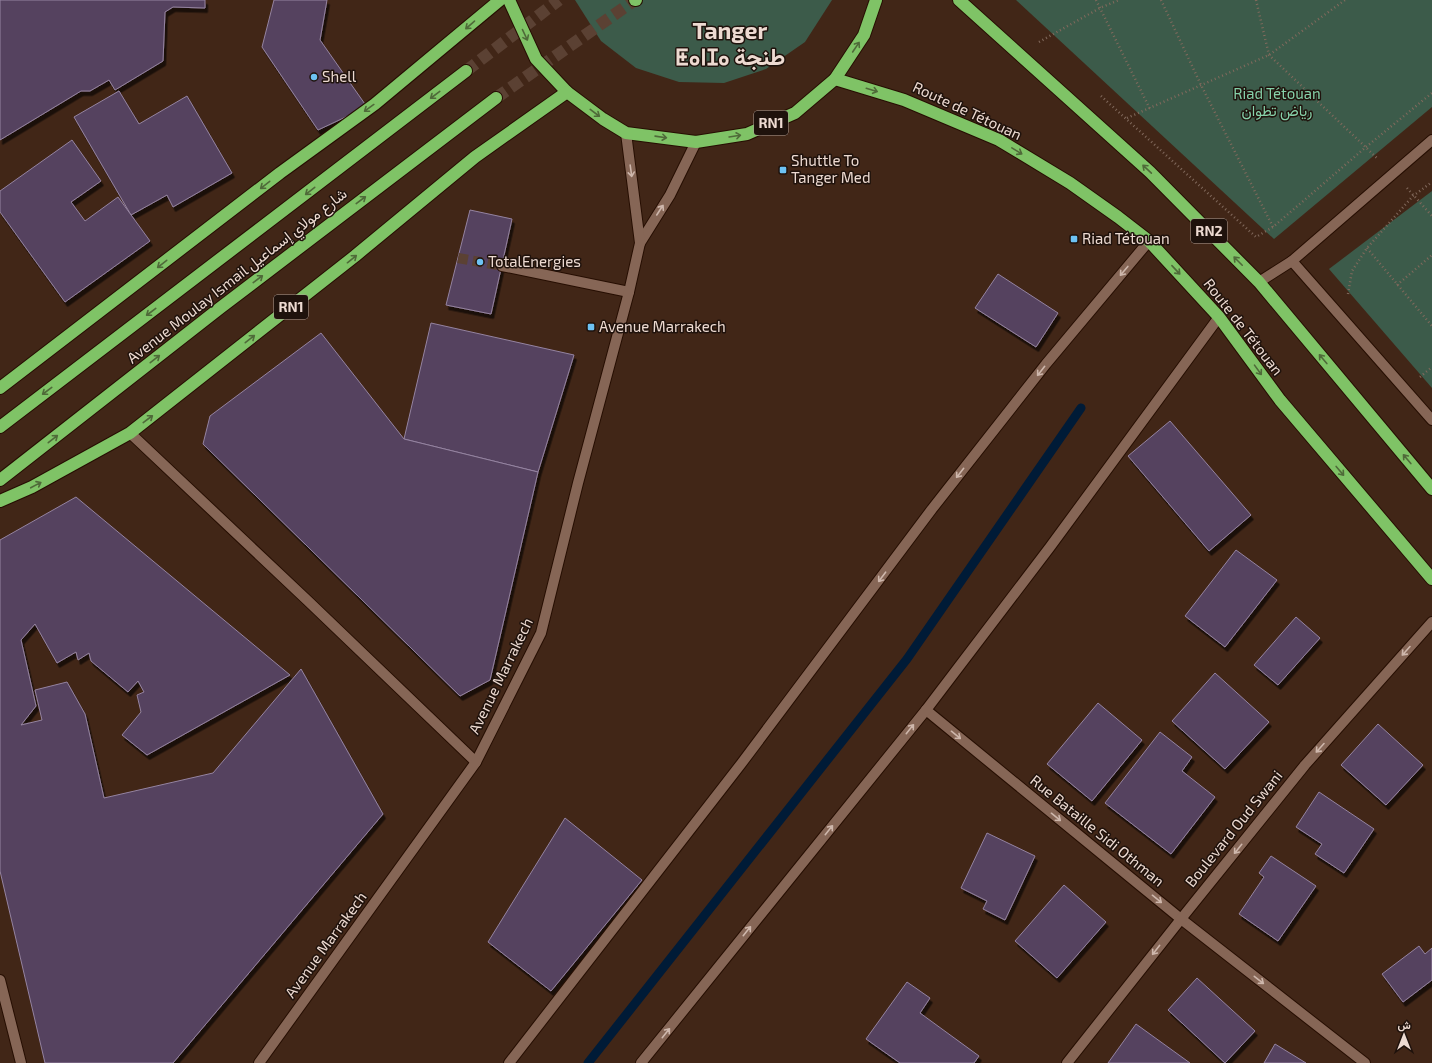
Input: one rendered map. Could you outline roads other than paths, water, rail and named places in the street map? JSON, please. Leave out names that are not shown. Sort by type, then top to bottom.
[{"type":"highway","points":[[0,388],[280,173],[375,104],[500,0]]},
{"type":"highway","name":"RN1","points":[[509,0],[536,59],[567,92],[603,119],[626,133],[696,142],[748,134],[795,113],[834,79],[864,35],[876,0]]},
{"type":"highway","name":"RN2","points":[[959,0],[1150,172],[1259,282],[1432,489]]},
{"type":"highway","name":"Avenue Moulay Ismail شارع مولاي إسماعيل","points":[[0,427],[466,71]]},
{"type":"highway","name":"Route de Tétouan","points":[[834,79],[904,100],[999,140],[1070,183],[1149,241],[1219,317],[1280,400],[1432,579]]},
{"type":"highway","name":"RN1","points":[[0,501],[32,487],[130,433],[355,256],[475,157],[567,92]]},
{"type":"highway","name":"Avenue Moulay Ismail شارع مولاي إسماعيل","points":[[0,480],[220,308],[496,98]]},
{"type":"street","name":"Avenue Marrakech","points":[[626,133],[640,243]]},
{"type":"street","points":[[1259,282],[1292,260],[1432,140]]},
{"type":"street","name":"Avenue Marrakech","points":[[259,1063],[476,762],[541,633],[578,483],[629,292],[640,243],[670,195],[696,142]]},
{"type":"street","points":[[509,1063],[742,764],[941,497],[1046,364],[1149,241]]},
{"type":"street","points":[[1292,260],[1432,420]]},
{"type":"street","points":[[502,266],[629,292]]},
{"type":"street","points":[[641,1063],[926,710],[1045,553],[1219,317]]},
{"type":"street","points":[[130,433],[308,600],[476,762]]},
{"type":"street","name":"Boulevard Oud Swani","points":[[1067,1063],[1305,765],[1432,622]]},
{"type":"street","name":"Rue Bataille Sidi Othman","points":[[926,710],[1181,919],[1364,1063]]},
{"type":"street","points":[[0,980],[20,1063]]},
{"type":"waterway","points":[[588,1063],[907,659],[1081,408]]},
{"type":"tunnel","points":[[466,71],[559,0]]},
{"type":"tunnel","points":[[496,98],[635,0]]},
{"type":"tunnel","points":[[458,258],[502,266]]},
{"type":"place","name":"Shell","points":[[314,77]]},
{"type":"place","name":"Shuttle To Tanger Med","points":[[783,170]]},
{"type":"place","name":"Riad Tétouan","points":[[1074,239]]},
{"type":"place","name":"TotalEnergies","points":[[480,262]]},
{"type":"place","name":"Avenue Marrakech","points":[[591,327]]},
{"type":"district","name":"Tanger ⵟⴰⵏⵊⴰ طنجة","points":[[730,44]]},
{"type":"park label","name":"Riad Tétouan رياض تطوان","points":[[1277,102]]}]
